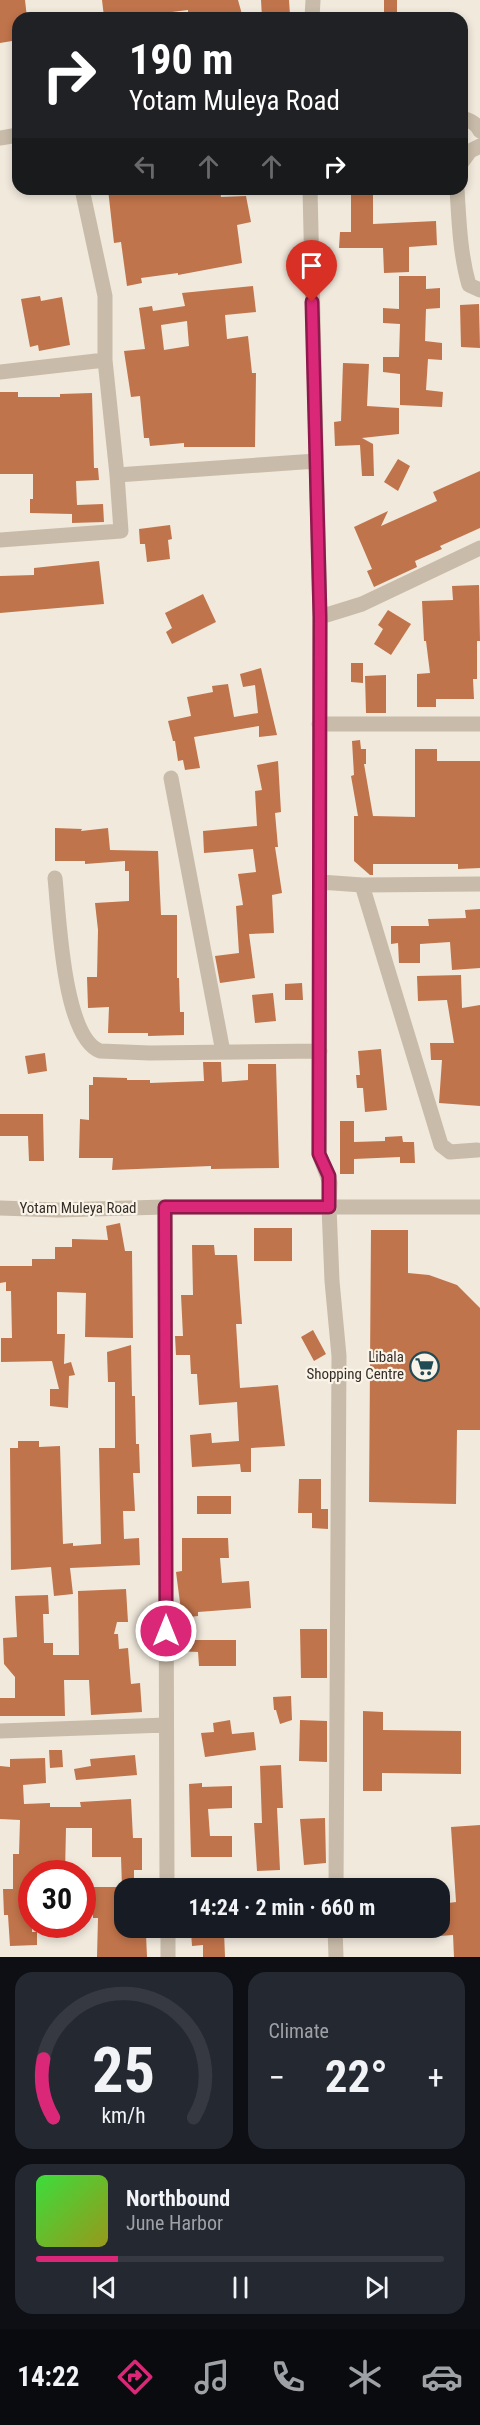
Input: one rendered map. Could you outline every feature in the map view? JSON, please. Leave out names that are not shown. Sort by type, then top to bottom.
[{"type":"street","points":[[468,119],[480,131]]},
{"type":"street","points":[[0,540],[121,531],[105,360],[105,296],[83,195]]},
{"type":"street","points":[[310,195],[320,617],[319,1154],[329,1176],[334,1310],[339,1356],[336,1878]]},
{"type":"street","points":[[458,195],[466,273],[469,285],[480,290]]},
{"type":"street","points":[[0,372],[105,360]]},
{"type":"street","points":[[117,475],[316,461]]},
{"type":"street","points":[[320,617],[362,604],[480,548]]},
{"type":"street","points":[[319,724],[480,724]]},
{"type":"street","points":[[171,778],[223,1052]]},
{"type":"street","points":[[54,878],[68,988],[74,1017],[87,1042],[100,1050],[113,1052],[320,1051]]},
{"type":"street","points":[[320,882],[362,885],[480,884]]},
{"type":"street","points":[[362,885],[441,1145],[450,1152],[477,1150]]},
{"type":"street","points":[[165,1207],[167,1878]]},
{"type":"street","name":"Yotam Muleya Road","points":[[0,1208],[58,1210],[165,1207],[480,1207]]},
{"type":"street","points":[[0,1731],[166,1725]]},
{"type":"street","points":[[168,1938],[168,1957]]},
{"type":"street","points":[[335,1938],[336,1957]]},
{"type":"building","points":[[0,0],[25,0],[26,12],[12,12],[12,41],[0,43]]},
{"type":"building","points":[[102,0],[238,0],[241,12],[188,12],[188,10],[103,12]]},
{"type":"building","points":[[261,0],[289,0],[290,12],[262,12]]},
{"type":"building","points":[[384,0],[397,0],[397,12],[384,12]]},
{"type":"building","points":[[109,195],[246,196],[251,222],[237,225],[242,263],[178,275],[178,273],[141,278],[142,283],[127,286],[121,242],[114,243]]},
{"type":"building","points":[[351,195],[373,195],[373,224],[436,221],[437,245],[409,247],[409,272],[384,273],[383,248],[339,248],[340,232],[351,232]]},
{"type":"building","points":[[399,276],[426,276],[426,289],[440,288],[440,308],[426,309],[425,341],[442,343],[442,360],[428,359],[426,390],[443,392],[442,407],[400,405],[400,374],[383,372],[383,357],[399,357],[400,324],[383,323],[383,308],[399,309]]},
{"type":"building","points":[[253,286],[256,312],[225,315],[227,339],[248,336],[252,373],[256,373],[255,447],[184,447],[184,443],[150,446],[149,438],[144,438],[140,396],[131,397],[124,351],[145,349],[139,308],[152,306],[153,311],[185,306],[182,293]],"holes":[[[187,321],[189,346],[164,350],[161,325]]]},
{"type":"building","points":[[40,296],[41,301],[62,297],[70,345],[39,351],[38,345],[30,347],[21,299]]},
{"type":"building","points":[[479,304],[480,348],[461,347],[460,305]]},
{"type":"building","points":[[343,363],[369,364],[367,406],[399,408],[399,434],[362,438],[373,444],[374,476],[362,476],[360,445],[335,446],[334,422],[341,421]]},
{"type":"building","points":[[0,392],[18,392],[18,397],[60,397],[60,394],[92,393],[94,468],[98,468],[99,480],[76,481],[77,505],[103,504],[104,522],[72,523],[72,514],[30,513],[30,499],[33,499],[33,474],[0,474]]},
{"type":"building","points":[[398,459],[410,466],[398,491],[384,482]]},
{"type":"building","points":[[480,471],[480,528],[440,546],[442,549],[415,561],[417,567],[374,587],[367,571],[372,569],[354,527],[388,511],[381,526],[437,501],[433,492]]},
{"type":"building","points":[[170,525],[172,539],[168,540],[170,559],[147,562],[145,544],[140,544],[139,529]]},
{"type":"building","points":[[99,561],[104,604],[0,613],[0,576],[34,575],[34,568]]},
{"type":"building","points":[[479,585],[480,641],[477,641],[477,679],[473,679],[474,699],[436,699],[436,707],[417,707],[417,674],[430,673],[426,641],[424,641],[422,601],[453,600],[452,586]]},
{"type":"building","points":[[203,594],[216,622],[172,644],[166,632],[172,628],[165,613]]},
{"type":"building","points":[[388,610],[411,624],[391,655],[374,644],[383,629],[378,625]]},
{"type":"building","points":[[351,663],[363,663],[363,683],[351,682]]},
{"type":"building","points":[[261,668],[277,735],[259,737],[259,726],[194,737],[200,768],[185,770],[183,760],[178,761],[175,741],[173,741],[168,721],[191,716],[187,697],[213,692],[212,686],[228,684],[234,717],[258,713],[255,685],[243,687],[240,674]]},
{"type":"building","points":[[386,675],[386,713],[366,713],[365,676]]},
{"type":"building","points":[[360,740],[361,749],[366,749],[366,764],[364,764],[373,816],[415,817],[415,749],[437,749],[437,761],[480,761],[480,868],[458,869],[458,864],[373,864],[373,875],[370,875],[354,861],[354,816],[358,816],[351,776],[354,775],[352,741]]},
{"type":"building","points":[[278,761],[281,812],[275,813],[278,847],[275,847],[282,893],[272,895],[274,933],[249,934],[255,978],[220,983],[215,956],[239,953],[236,906],[243,905],[238,874],[256,872],[253,849],[204,853],[203,831],[257,826],[255,791],[262,790],[257,765]]},
{"type":"building","points":[[55,828],[82,829],[81,831],[108,828],[110,850],[158,851],[161,915],[177,915],[177,978],[179,978],[180,1012],[184,1012],[184,1035],[148,1036],[148,1033],[108,1033],[109,1007],[88,1008],[87,977],[97,977],[98,930],[95,903],[129,901],[129,871],[125,871],[125,861],[85,864],[85,861],[55,861]]},
{"type":"building","points":[[480,909],[480,968],[452,970],[450,942],[420,944],[420,963],[399,963],[398,943],[391,944],[391,926],[429,926],[428,919],[466,918],[465,910]]},
{"type":"building","points":[[461,975],[462,1008],[480,1005],[480,1106],[439,1103],[442,1060],[431,1060],[430,1043],[454,1043],[447,1000],[418,1001],[417,976]]},
{"type":"building","points":[[302,983],[303,1000],[285,1000],[285,984]]},
{"type":"building","points":[[273,993],[276,1021],[255,1023],[252,995]]},
{"type":"building","points":[[381,1049],[387,1110],[365,1112],[363,1088],[357,1088],[356,1075],[360,1075],[358,1051]]},
{"type":"building","points":[[45,1053],[47,1071],[28,1074],[25,1056]]},
{"type":"building","points":[[203,1062],[221,1062],[222,1082],[248,1080],[248,1064],[276,1064],[279,1168],[211,1169],[211,1166],[112,1170],[113,1158],[79,1158],[80,1119],[89,1120],[89,1085],[93,1085],[93,1077],[150,1080],[150,1083],[204,1081]]},
{"type":"building","points":[[0,1114],[43,1114],[44,1161],[29,1161],[28,1136],[0,1136]]},
{"type":"building","points":[[340,1121],[354,1121],[354,1142],[385,1141],[385,1137],[402,1136],[403,1142],[414,1142],[415,1163],[400,1163],[400,1157],[354,1159],[354,1174],[340,1174]]},
{"type":"building","points":[[120,1223],[125,1251],[132,1251],[133,1338],[85,1337],[86,1293],[57,1292],[57,1334],[65,1334],[64,1364],[71,1362],[75,1375],[69,1376],[68,1408],[50,1406],[50,1389],[59,1389],[52,1361],[1,1362],[1,1338],[12,1338],[11,1291],[6,1291],[6,1282],[0,1283],[0,1266],[32,1266],[32,1259],[55,1259],[55,1247],[72,1247],[72,1239],[108,1240],[106,1226]]},
{"type":"building","points":[[254,1228],[292,1228],[292,1261],[254,1261]]},
{"type":"building","name":"Libala Shopping Centre","points":[[371,1230],[408,1230],[408,1273],[429,1275],[457,1285],[480,1308],[480,1430],[457,1430],[456,1504],[369,1502]]},
{"type":"building","points":[[192,1245],[214,1245],[215,1255],[237,1255],[242,1324],[236,1324],[240,1388],[278,1385],[285,1446],[251,1448],[251,1472],[241,1472],[240,1464],[192,1467],[190,1435],[211,1433],[212,1443],[239,1441],[237,1402],[199,1405],[197,1374],[191,1374],[190,1355],[176,1355],[175,1336],[183,1336],[181,1295],[193,1295]]},
{"type":"building","points":[[313,1330],[326,1354],[314,1361],[301,1337]]},
{"type":"building","points":[[131,1345],[132,1396],[135,1396],[136,1444],[139,1444],[140,1473],[133,1473],[135,1511],[123,1511],[124,1539],[139,1538],[140,1565],[70,1568],[73,1594],[54,1596],[51,1567],[11,1570],[10,1448],[18,1448],[18,1441],[39,1441],[39,1447],[60,1446],[63,1544],[73,1543],[73,1546],[101,1544],[99,1448],[115,1448],[115,1382],[108,1382],[107,1352]]},
{"type":"building","points":[[299,1479],[321,1479],[321,1509],[328,1509],[328,1529],[312,1528],[312,1513],[298,1513]]},
{"type":"building","points":[[197,1496],[231,1496],[231,1514],[197,1514]]},
{"type":"building","points":[[182,1538],[228,1538],[229,1558],[220,1558],[222,1583],[249,1581],[251,1608],[198,1612],[198,1616],[182,1618],[176,1572],[182,1571]]},
{"type":"building","points":[[126,1589],[128,1622],[117,1622],[114,1634],[118,1634],[119,1649],[128,1648],[131,1684],[140,1683],[142,1712],[91,1715],[89,1680],[64,1680],[65,1716],[0,1716],[0,1698],[15,1698],[15,1677],[4,1664],[3,1638],[17,1637],[15,1596],[48,1595],[49,1614],[43,1614],[44,1643],[53,1643],[53,1655],[79,1655],[78,1591]]},
{"type":"building","points":[[300,1629],[327,1629],[327,1678],[301,1678]]},
{"type":"building","points":[[176,1640],[236,1640],[236,1666],[199,1666],[198,1652],[176,1651]]},
{"type":"building","points":[[291,1696],[292,1720],[280,1724],[276,1710],[274,1710],[273,1697]]},
{"type":"building","points":[[363,1711],[383,1712],[383,1730],[461,1731],[461,1774],[382,1773],[382,1791],[363,1791]]},
{"type":"building","points":[[230,1720],[232,1734],[254,1732],[256,1750],[205,1757],[201,1733],[214,1732],[213,1723]]},
{"type":"building","points":[[300,1720],[327,1721],[327,1762],[299,1761]]},
{"type":"building","points":[[49,1750],[62,1750],[63,1767],[50,1768]]},
{"type":"building","points":[[135,1755],[137,1775],[76,1780],[74,1769],[91,1766],[90,1759]]},
{"type":"building","points":[[45,1758],[46,1783],[23,1785],[24,1804],[50,1803],[50,1807],[81,1807],[80,1802],[131,1799],[133,1838],[142,1838],[142,1870],[134,1870],[134,1878],[122,1878],[121,1857],[92,1857],[92,1828],[66,1828],[65,1860],[18,1860],[18,1938],[37,1938],[37,1945],[10,1946],[8,1915],[4,1915],[3,1889],[13,1889],[13,1854],[19,1854],[20,1820],[0,1819],[0,1766],[10,1767],[10,1759]]},
{"type":"building","points":[[281,1765],[283,1808],[277,1808],[280,1870],[257,1871],[254,1823],[262,1823],[260,1766]]},
{"type":"building","points":[[202,1783],[202,1787],[232,1786],[232,1808],[208,1809],[210,1836],[232,1836],[232,1857],[191,1857],[189,1784]]},
{"type":"building","points":[[325,1818],[326,1863],[304,1865],[300,1819]]},
{"type":"building","points":[[480,1825],[480,1957],[454,1957],[453,1935],[450,1935],[450,1903],[456,1902],[451,1827]]},
{"type":"building","points":[[96,1887],[114,1887],[114,1938],[146,1938],[147,1957],[97,1957]]},
{"type":"building","points":[[191,1938],[224,1938],[225,1957],[203,1957],[203,1945],[192,1946]]},
{"type":"place","name":"Libala Shopping Centre","points":[[425,1366]]},
{"type":"route","points":[[166,1631],[165,1207],[329,1207],[329,1176],[319,1154],[320,617],[312,302]]}]
